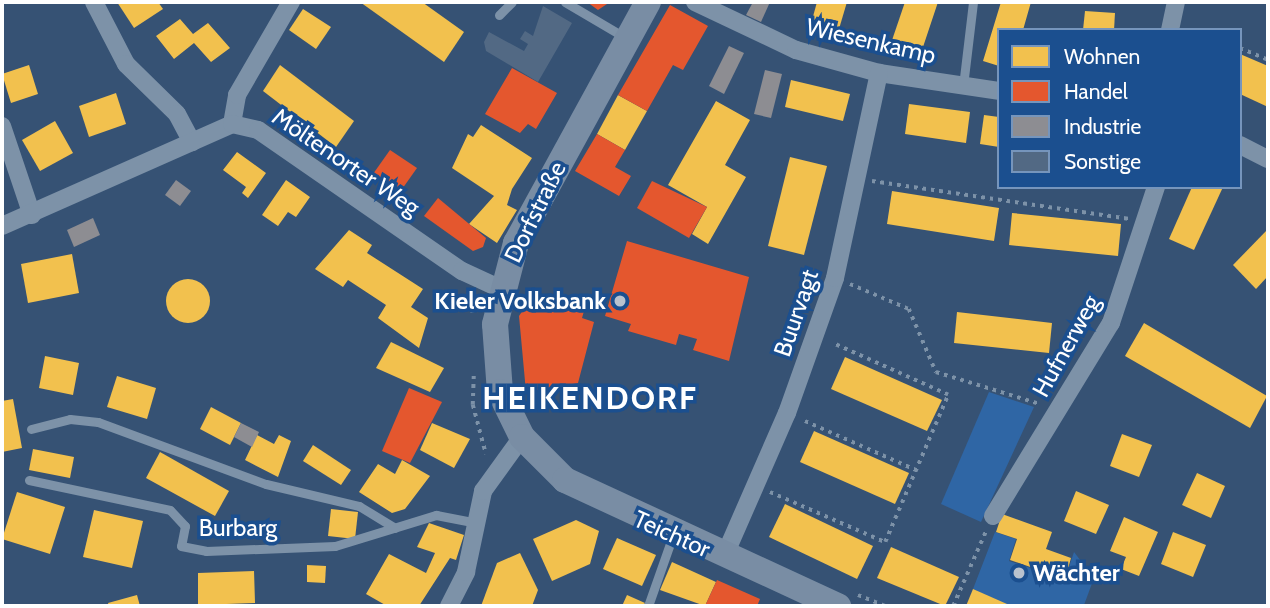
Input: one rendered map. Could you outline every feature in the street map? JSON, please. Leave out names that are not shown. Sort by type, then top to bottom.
[{"type":"street","points":[[94,2],[126,64],[177,114],[192,142]]},
{"type":"street","points":[[232,124],[237,95],[291,2]]},
{"type":"street","name":"Dorfstraße","points":[[522,437],[500,392],[494,357],[501,289],[536,201],[648,2]]},
{"type":"street","name":"Wiesenkamp","points":[[695,2],[796,50],[879,73],[997,91]]},
{"type":"street","points":[[1170,28],[1176,2]]},
{"type":"street","name":"Buurvagt","points":[[724,557],[787,413],[835,278],[860,179],[879,73]]},
{"type":"street","name":"Möltenorter Weg","points":[[2,226],[32,215],[232,124],[258,130],[461,271],[501,289]]},
{"type":"street","points":[[2,126],[32,215]]},
{"type":"street","points":[[1242,146],[1268,159]]},
{"type":"street","name":"Hufnerweg","points":[[993,516],[1111,323],[1147,222],[1155,189]]},
{"type":"street","points":[[449,606],[466,572],[477,523],[493,473],[522,437]]},
{"type":"street","name":"Teichtor","points":[[522,437],[565,480],[673,535],[838,606]]},
{"type":"lane","points":[[499,15],[512,2]]},
{"type":"lane","points":[[565,2],[628,39]]},
{"type":"lane","name":"Wiesenkamp","points":[[963,86],[973,2]]},
{"type":"lane","name":"Burbarg","points":[[31,429],[70,419],[98,422],[266,484],[359,506],[395,528]]},
{"type":"lane","name":"Burbarg","points":[[29,480],[170,510],[185,526],[181,547],[206,551],[335,547],[436,515],[477,523]]},
{"type":"lane","points":[[648,606],[673,535]]},
{"type":"path","points":[[1242,49],[1268,60]]},
{"type":"path","points":[[860,179],[1147,222]]},
{"type":"path","points":[[835,278],[909,309],[936,372],[1059,410]]},
{"type":"path","points":[[755,485],[885,542],[948,395],[814,335]]},
{"type":"path","points":[[787,413],[916,470]]},
{"type":"path","points":[[953,606],[993,516]]},
{"type":"shaded area","points":[[989,392],[1034,407],[981,522],[941,504]]},
{"type":"shaded area","points":[[995,532],[1016,539],[1009,561],[1065,579],[1074,552],[1094,578],[1084,605],[1006,606],[973,589]]},
{"type":"building: Wohnen","points":[[117,2],[158,2],[163,9],[134,28]]},
{"type":"building: Wohnen","points":[[360,2],[422,2],[464,32],[444,62]]},
{"type":"building: Wohnen","points":[[817,2],[847,2],[836,39],[809,31]]},
{"type":"building: Wohnen","points":[[905,2],[938,2],[918,62],[888,52]]},
{"type":"building: Wohnen","points":[[1001,2],[1031,2],[1024,28],[997,28],[997,65],[983,61]]},
{"type":"building: Wohnen","points":[[303,9],[331,27],[316,49],[289,30]]},
{"type":"building: Wohnen","points":[[1085,11],[1115,13],[1114,28],[1083,28]]},
{"type":"building: Wohnen","points":[[180,19],[193,34],[208,23],[230,48],[211,62],[194,43],[174,59],[156,36]]},
{"type":"building: Wohnen","points":[[1242,55],[1268,66],[1268,107],[1242,95]]},
{"type":"building: Wohnen","points":[[29,65],[38,94],[11,103],[2,74]]},
{"type":"building: Wohnen","points":[[280,65],[354,121],[336,147],[263,91]]},
{"type":"building: Wohnen","points":[[791,80],[850,94],[843,121],[785,107]]},
{"type":"building: Wohnen","points":[[116,93],[126,124],[89,137],[79,106]]},
{"type":"building: Wohnen","points":[[618,95],[647,111],[625,150],[597,134]]},
{"type":"building: Wohnen","points":[[716,101],[750,120],[725,165],[746,177],[708,244],[692,234],[707,207],[668,185]]},
{"type":"building: Wohnen","points":[[909,104],[970,112],[966,143],[905,134]]},
{"type":"building: Wohnen","points":[[984,115],[997,117],[997,147],[980,144]]},
{"type":"building: Wohnen","points":[[55,121],[73,153],[40,171],[22,140]]},
{"type":"building: Wohnen","points":[[481,125],[532,158],[512,189],[507,205],[517,210],[497,243],[469,224],[494,196],[452,168],[468,134],[473,137]]},
{"type":"building: Wohnen","points":[[237,152],[266,173],[248,198],[242,193],[246,187],[223,170]]},
{"type":"building: Wohnen","points":[[790,157],[827,166],[804,255],[768,246]]},
{"type":"building: Wohnen","points":[[286,180],[310,197],[296,217],[288,212],[278,226],[262,215]]},
{"type":"building: Wohnen","points":[[1191,189],[1222,189],[1194,250],[1169,239]]},
{"type":"building: Wohnen","points":[[892,191],[999,208],[994,241],[887,224]]},
{"type":"building: Wohnen","points":[[1012,213],[1121,224],[1118,256],[1009,245]]},
{"type":"building: Wohnen","points":[[1268,229],[1268,276],[1256,289],[1233,265]]},
{"type":"building: Wohnen","points":[[349,230],[372,245],[367,253],[423,289],[411,307],[428,318],[419,348],[378,318],[386,305],[348,280],[343,287],[315,269]]},
{"type":"building: Wohnen","points":[[72,254],[79,293],[28,303],[21,264]]},
{"type":"building: Wohnen","points":[[188,279],[204,285],[210,301],[204,317],[188,323],[172,317],[166,301],[172,285]]},
{"type":"building: Wohnen","points":[[957,312],[1052,323],[1049,353],[954,343]]},
{"type":"building: Wohnen","points":[[1144,323],[1267,396],[1250,428],[1125,356]]},
{"type":"building: Wohnen","points":[[391,342],[444,368],[430,392],[376,368]]},
{"type":"building: Wohnen","points":[[45,356],[79,363],[73,395],[39,388]]},
{"type":"building: Wohnen","points":[[845,357],[942,400],[927,431],[831,389]]},
{"type":"building: Wohnen","points":[[117,376],[156,388],[147,419],[107,407]]},
{"type":"building: Wohnen","points":[[13,399],[22,448],[2,452],[2,401]]},
{"type":"building: Wohnen","points":[[211,407],[241,423],[230,445],[200,429]]},
{"type":"building: Wohnen","points":[[432,423],[470,439],[454,468],[420,450]]},
{"type":"building: Wohnen","points":[[814,431],[909,473],[895,504],[800,462]]},
{"type":"building: Wohnen","points":[[1122,434],[1152,445],[1139,477],[1110,466]]},
{"type":"building: Wohnen","points":[[257,435],[274,444],[279,435],[291,441],[278,477],[245,460]]},
{"type":"building: Wohnen","points":[[313,445],[351,470],[341,485],[303,461]]},
{"type":"building: Wohnen","points":[[33,449],[74,457],[70,478],[29,470]]},
{"type":"building: Wohnen","points":[[160,452],[229,491],[215,516],[146,478]]},
{"type":"building: Wohnen","points":[[402,460],[430,476],[405,509],[392,513],[359,492],[378,464],[395,474]]},
{"type":"building: Wohnen","points":[[1197,473],[1225,486],[1211,518],[1182,505]]},
{"type":"building: Wohnen","points":[[1076,491],[1109,505],[1096,534],[1064,521]]},
{"type":"building: Wohnen","points":[[17,492],[65,507],[50,554],[2,539]]},
{"type":"building: Wohnen","points":[[785,504],[873,546],[857,579],[769,537]]},
{"type":"building: Wohnen","points":[[331,509],[358,512],[355,539],[328,536]]},
{"type":"building: Wohnen","points":[[94,510],[143,521],[132,568],[83,557]]},
{"type":"building: Wohnen","points":[[1002,514],[1052,532],[1046,549],[1071,558],[1065,579],[1010,560],[1017,539],[996,532]]},
{"type":"building: Wohnen","points":[[1124,517],[1158,532],[1139,576],[1121,569],[1126,557],[1110,551]]},
{"type":"building: Wohnen","points":[[576,520],[599,531],[590,564],[552,581],[533,539]]},
{"type":"building: Wohnen","points":[[429,523],[464,535],[456,560],[450,558],[419,606],[387,606],[366,594],[389,554],[426,573],[435,553],[417,547]]},
{"type":"building: Wohnen","points":[[1173,532],[1206,545],[1193,577],[1161,564]]},
{"type":"building: Wohnen","points":[[617,538],[656,555],[642,586],[603,569]]},
{"type":"building: Wohnen","points":[[891,547],[959,577],[945,606],[877,578]]},
{"type":"building: Wohnen","points":[[520,553],[538,590],[532,606],[481,606],[497,563]]},
{"type":"building: Wohnen","points":[[672,562],[716,582],[705,606],[660,590]]},
{"type":"building: Wohnen","points":[[307,565],[326,566],[325,583],[307,582]]},
{"type":"building: Wohnen","points":[[254,571],[255,603],[198,605],[198,573]]},
{"type":"building: Wohnen","points":[[973,589],[1007,604],[966,606]]},
{"type":"building: Wohnen","points":[[137,595],[140,606],[109,606],[108,603]]},
{"type":"building: Wohnen","points":[[627,595],[645,603],[643,606],[622,606]]},
{"type":"building: Handel","points":[[587,2],[610,2],[598,10]]},
{"type":"building: Handel","points":[[670,5],[708,26],[683,70],[673,65],[647,111],[618,95]]},
{"type":"building: Handel","points":[[512,68],[557,93],[536,129],[528,124],[520,133],[485,114]]},
{"type":"building: Handel","points":[[597,134],[625,150],[615,167],[631,176],[619,196],[575,171]]},
{"type":"building: Handel","points":[[390,150],[417,168],[400,192],[373,174]]},
{"type":"building: Handel","points":[[652,181],[707,207],[689,238],[637,208]]},
{"type":"building: Handel","points":[[438,198],[486,238],[483,247],[473,251],[424,216]]},
{"type":"building: Handel","points":[[627,241],[749,277],[729,361],[693,350],[697,339],[679,334],[676,345],[628,331],[631,324],[605,316]]},
{"type":"building: Handel","points":[[532,297],[584,311],[582,318],[594,322],[578,383],[526,392],[519,316]]},
{"type":"building: Handel","points":[[409,388],[442,402],[410,463],[382,451]]},
{"type":"building: Handel","points":[[717,580],[760,599],[757,606],[705,606]]},
{"type":"building: Industrie","points":[[753,2],[770,2],[761,22],[746,15]]},
{"type":"building: Industrie","points":[[729,46],[744,53],[724,94],[709,86]]},
{"type":"building: Industrie","points":[[765,70],[782,74],[771,118],[754,114]]},
{"type":"building: Industrie","points":[[176,180],[191,191],[180,206],[165,195]]},
{"type":"building: Industrie","points":[[93,218],[100,235],[74,247],[67,230]]},
{"type":"building: Industrie","points":[[241,423],[259,432],[252,447],[234,437]]},
{"type":"building: Sonstige","points":[[543,6],[572,23],[538,82],[486,51],[484,42],[489,32],[524,51],[528,44],[520,39],[525,31],[533,36]]},
{"type":"place","name":"Kieler Volksbank","points":[[620,301]]},
{"type":"place","name":"Wächter","points":[[1019,573]]},
{"type":"district","name":"HEIKENDORF","points":[[590,398]]}]
